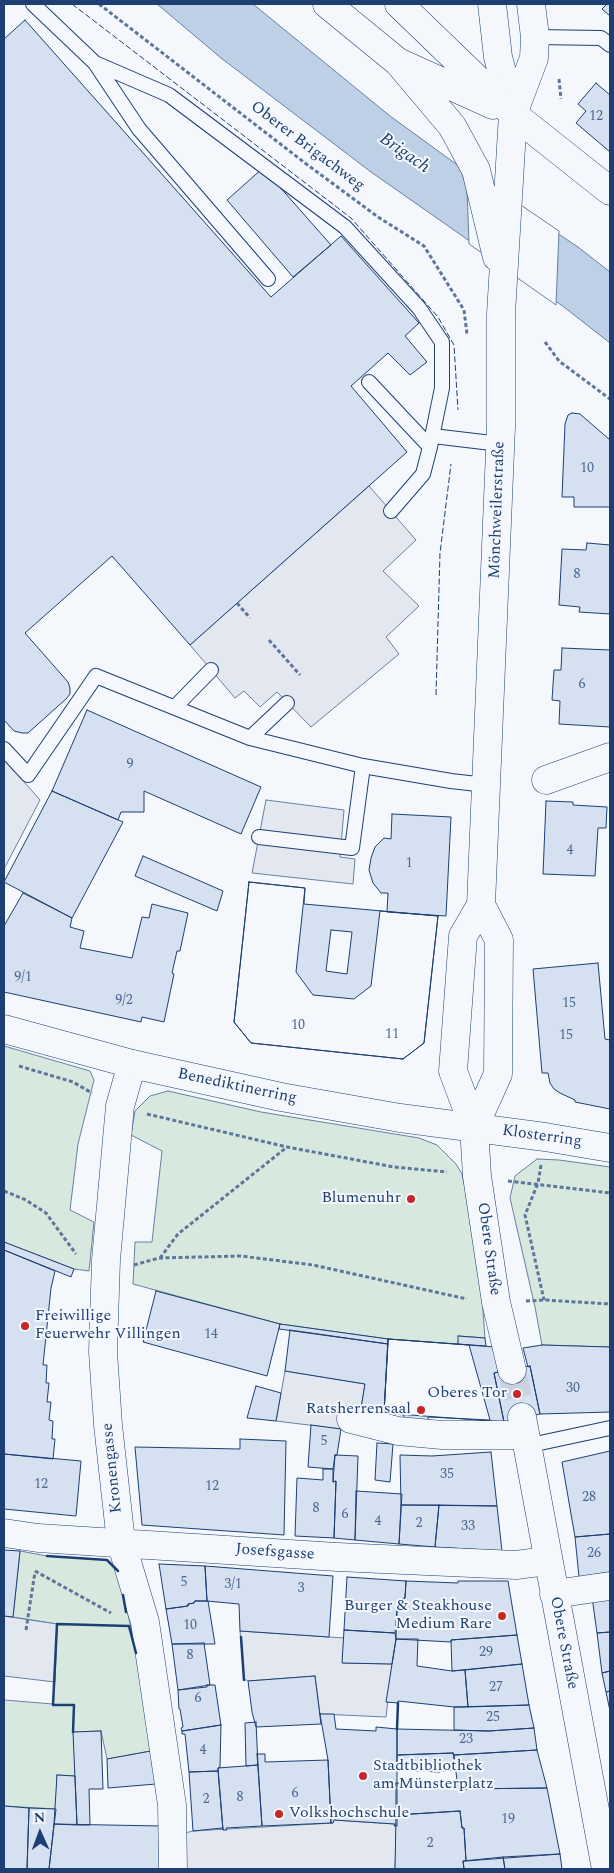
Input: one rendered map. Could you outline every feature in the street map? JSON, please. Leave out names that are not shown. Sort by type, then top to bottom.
[{"type":"street","points":[[327,4],[398,62],[452,126],[476,170],[504,286]]},
{"type":"street","points":[[399,4],[513,114],[610,191]]},
{"type":"street","points":[[492,4],[498,57],[513,114]]},
{"type":"street","points":[[513,114],[534,58],[536,37],[531,4]]},
{"type":"street","points":[[398,62],[513,114]]},
{"type":"street","name":"Mönchweilerstraße","points":[[474,1128],[452,1071],[463,936],[481,905],[500,444],[502,314],[513,114]]},
{"type":"street","points":[[546,780],[610,757]]},
{"type":"street","name":"Mönchweilerstraße","points":[[474,1128],[498,1074],[499,940],[481,905]]},
{"type":"street","name":"Benediktinerring","points":[[4,1029],[132,1064],[282,1097],[400,1118],[474,1128]]},
{"type":"street","name":"Kronengasse","points":[[132,1064],[120,1106],[106,1260],[103,1352],[108,1425],[121,1542],[144,1622],[172,1805],[173,1869]]},
{"type":"street","name":"Klosterring","points":[[474,1128],[610,1148]]},
{"type":"street","name":"Obere Straße","points":[[474,1128],[477,1176],[507,1302],[512,1370]]},
{"type":"street","points":[[351,1419],[398,1431],[442,1435],[524,1433]]},
{"type":"street","name":"Obere Straße","points":[[524,1433],[606,1869]]},
{"type":"street","name":"Josefsgasse","points":[[4,1533],[38,1538],[291,1554],[516,1565],[547,1561]]},
{"type":"street","points":[[554,1594],[610,1586]]},
{"type":"lane","points":[[33,4],[95,63],[139,129],[268,279]]},
{"type":"lane","points":[[536,37],[601,38],[610,45]]},
{"type":"lane","points":[[95,63],[169,95],[344,227],[419,308],[442,342],[442,388],[432,441],[423,474],[391,511]]},
{"type":"lane","points":[[369,382],[432,441],[500,444]]},
{"type":"lane","points":[[175,707],[211,670]]},
{"type":"lane","points":[[4,749],[28,775],[96,676],[250,738],[363,766],[450,781],[486,784]]},
{"type":"lane","points":[[250,738],[288,703]]},
{"type":"lane","points":[[259,837],[352,848],[363,766]]},
{"type":"lane","points":[[524,1433],[610,1428]]},
{"type":"path","name":"Oberer Brigachweg","points":[[99,4],[378,217],[424,246],[464,310],[467,334]]},
{"type":"path","points":[[545,342],[559,361],[610,399]]},
{"type":"path","points":[[237,603],[250,618]]},
{"type":"path","points":[[269,640],[300,675]]},
{"type":"path","points":[[12,1064],[72,1082],[94,1094]]},
{"type":"path","points":[[145,1113],[287,1147],[394,1167],[452,1173]]},
{"type":"path","points":[[160,1258],[178,1234],[287,1147]]},
{"type":"path","points":[[542,1159],[538,1183],[525,1215],[544,1300]]},
{"type":"path","points":[[514,1182],[538,1183],[610,1193]]},
{"type":"path","points":[[4,1191],[26,1200],[46,1213],[77,1254]]},
{"type":"path","points":[[134,1265],[160,1258],[241,1256],[313,1265],[469,1300]]},
{"type":"path","points":[[507,1302],[544,1300],[610,1304]]},
{"type":"path","points":[[26,1630],[36,1566]]},
{"type":"path","points":[[35,1571],[119,1617]]},
{"type":"shaded area","points":[[369,486],[416,540],[383,571],[419,606],[386,637],[399,654],[311,727],[277,692],[260,707],[244,691],[235,698],[190,645]]},
{"type":"shaded area","points":[[4,759],[40,800],[4,869]]},
{"type":"shaded area","points":[[266,800],[344,810],[340,857],[355,859],[353,884],[252,873]]},
{"type":"shaded area","points":[[4,1046],[90,1071],[94,1080],[78,1144],[70,1210],[94,1222],[89,1271],[74,1269],[4,1242]]},
{"type":"shaded area","points":[[168,1091],[261,1112],[419,1138],[437,1145],[456,1164],[462,1174],[472,1219],[480,1270],[485,1338],[459,1336],[458,1344],[388,1339],[280,1324],[133,1284],[135,1242],[152,1242],[162,1151],[131,1135],[135,1111],[150,1096]]},
{"type":"shaded area","points":[[537,1159],[610,1167],[610,1347],[542,1345],[510,1198],[515,1176]]},
{"type":"shaded area","points":[[285,1371],[365,1384],[361,1408],[341,1429],[276,1421]]},
{"type":"shaded area","points":[[20,1551],[47,1556],[107,1560],[119,1572],[137,1656],[151,1751],[107,1759],[101,1731],[74,1732],[75,1776],[57,1775],[56,1809],[4,1806],[4,1700],[53,1704],[57,1624],[13,1617]]},
{"type":"shaded area","points":[[4,1616],[57,1624],[55,1682],[4,1676]]},
{"type":"shaded area","points":[[240,1631],[344,1638],[343,1663],[392,1664],[386,1717],[320,1714],[315,1676],[244,1680]]},
{"type":"shaded area","points":[[334,1820],[395,1824],[397,1826],[395,1869],[160,1869],[173,1836],[193,1831],[333,1823]]},
{"type":"water","name":"Brigach","points":[[157,4],[253,4],[390,116],[478,180],[578,247],[610,272],[610,343],[564,307],[371,172],[221,58]]},
{"type":"pier","points":[[459,163],[559,231],[556,305],[469,244],[467,189]]},
{"type":"building","points":[[607,4],[610,4],[610,16],[602,9]]},
{"type":"building","points":[[25,20],[271,297],[341,236],[419,323],[405,336],[427,362],[410,375],[388,353],[351,386],[407,452],[190,645],[112,556],[25,633],[68,682],[70,694],[28,733],[22,733],[14,731],[4,720],[4,39]]},
{"type":"building","points":[[596,83],[610,95],[610,152],[576,123],[586,111],[578,104]]},
{"type":"building","points":[[263,168],[331,245],[293,277],[227,200]]},
{"type":"building","points":[[572,413],[580,414],[610,440],[610,507],[574,507],[574,497],[562,497],[565,424],[568,415]]},
{"type":"building","points":[[587,543],[610,545],[610,614],[579,612],[580,607],[559,605],[562,549],[586,550]]},
{"type":"building","points":[[562,648],[610,650],[610,727],[559,724],[560,701],[552,700],[554,670],[561,670]]},
{"type":"building","points":[[87,710],[261,787],[241,834],[144,791],[144,812],[121,812],[118,820],[52,791]]},
{"type":"building","points":[[52,791],[123,822],[72,918],[4,882]]},
{"type":"building","points":[[546,801],[573,802],[573,805],[607,807],[606,828],[598,828],[595,876],[543,874]]},
{"type":"building","points":[[392,814],[451,817],[446,916],[387,912],[388,893],[381,893],[373,883],[369,870],[375,847],[384,838],[391,839]]},
{"type":"building","points":[[143,856],[223,891],[217,911],[135,876]]},
{"type":"building","points":[[249,882],[305,888],[304,904],[438,916],[424,1043],[403,1059],[251,1043],[234,1022]],"holes":[[[331,930],[352,932],[347,974],[326,971]]]},
{"type":"building","points":[[249,882],[305,888],[296,972],[313,995],[354,999],[371,986],[380,911],[438,916],[424,1043],[403,1059],[251,1043],[234,1022]]},
{"type":"building","points":[[23,893],[72,918],[70,927],[84,931],[80,948],[132,958],[142,917],[149,918],[152,904],[188,913],[180,951],[177,951],[172,973],[174,974],[164,1022],[142,1017],[141,1022],[4,992],[4,926]]},
{"type":"building","points":[[598,963],[605,1039],[610,1040],[610,1109],[575,1102],[575,1100],[554,1089],[550,1083],[548,1073],[542,1073],[533,969]]},
{"type":"building","points":[[4,1242],[74,1269],[71,1277],[4,1250]]},
{"type":"building","name":"Freiwillige Feuerwehr Villingen","points":[[4,1250],[55,1271],[51,1288],[43,1365],[47,1365],[46,1383],[49,1383],[47,1402],[51,1402],[49,1420],[53,1421],[52,1439],[55,1439],[53,1459],[4,1454]]},
{"type":"building","points":[[156,1291],[280,1324],[267,1376],[143,1342]]},
{"type":"building","points":[[280,1324],[388,1339],[388,1344],[279,1329]]},
{"type":"building","points":[[290,1330],[388,1344],[384,1413],[361,1408],[365,1384],[285,1371]]},
{"type":"building","points":[[458,1336],[485,1338],[486,1346],[458,1344]]},
{"type":"building","points":[[388,1339],[495,1347],[498,1372],[494,1373],[504,1422],[384,1413]]},
{"type":"building","points":[[388,1339],[469,1345],[490,1420],[428,1417],[428,1423],[404,1420],[404,1415],[384,1413]]},
{"type":"building","points":[[542,1345],[610,1347],[610,1412],[540,1414],[530,1366],[528,1367],[523,1348]]},
{"type":"building","name":"Oberes Tor","points":[[530,1366],[540,1414],[504,1422],[494,1373]]},
{"type":"building","points":[[256,1386],[281,1393],[276,1421],[247,1418]]},
{"type":"building","points":[[311,1425],[341,1429],[333,1469],[308,1467]]},
{"type":"building","points":[[240,1439],[286,1441],[284,1535],[142,1525],[135,1447],[240,1449]]},
{"type":"building","points":[[377,1443],[393,1444],[390,1482],[375,1480]]},
{"type":"building","points":[[610,1451],[610,1534],[575,1537],[562,1462]]},
{"type":"building","points":[[491,1452],[497,1506],[401,1505],[400,1455],[432,1456]]},
{"type":"building","points":[[4,1454],[81,1461],[76,1516],[4,1509]]},
{"type":"building","points":[[335,1455],[358,1456],[355,1540],[334,1538],[336,1481],[333,1482]]},
{"type":"building","points":[[323,1469],[333,1469],[333,1482],[336,1481],[334,1538],[295,1536],[297,1478],[323,1480]]},
{"type":"building","points":[[356,1491],[402,1494],[399,1544],[355,1540]]},
{"type":"building","points":[[401,1505],[439,1505],[435,1547],[399,1544]]},
{"type":"building","points":[[439,1505],[497,1506],[502,1551],[435,1547]]},
{"type":"building","points":[[610,1534],[610,1572],[579,1577],[575,1537]]},
{"type":"building","points":[[4,1550],[20,1551],[13,1617],[4,1616]]},
{"type":"building","points":[[159,1564],[205,1566],[207,1601],[195,1601],[188,1604],[188,1606],[166,1609]]},
{"type":"building","points":[[205,1566],[333,1576],[329,1637],[240,1631],[239,1604],[207,1601]]},
{"type":"building","points":[[347,1577],[406,1581],[405,1598],[401,1599],[405,1607],[397,1610],[395,1633],[344,1630]]},
{"type":"building","points":[[406,1581],[458,1583],[458,1581],[508,1581],[517,1635],[451,1640],[451,1642],[396,1639],[397,1610],[405,1607],[401,1599],[405,1598]]},
{"type":"building","points":[[610,1594],[610,1632],[597,1633],[592,1597]]},
{"type":"building","points":[[195,1601],[208,1601],[215,1644],[172,1644],[166,1609],[188,1606],[188,1604]]},
{"type":"building","points":[[344,1630],[395,1633],[396,1639],[392,1664],[342,1663]]},
{"type":"building","points":[[610,1632],[610,1671],[602,1673],[597,1633]]},
{"type":"building","points":[[517,1635],[522,1664],[452,1671],[451,1640]]},
{"type":"building","points":[[396,1639],[418,1639],[417,1666],[452,1671],[465,1670],[468,1707],[398,1701],[398,1703],[386,1702]]},
{"type":"building","points":[[204,1643],[210,1685],[178,1690],[172,1644]]},
{"type":"building","points":[[522,1664],[529,1705],[468,1707],[465,1670]]},
{"type":"building","points":[[610,1671],[610,1691],[606,1692],[602,1673]]},
{"type":"building","points":[[315,1676],[321,1724],[256,1727],[248,1681]]},
{"type":"building","points":[[207,1685],[215,1685],[221,1725],[182,1731],[178,1690],[207,1687]]},
{"type":"building","points":[[610,1691],[610,1711],[606,1692]]},
{"type":"building","points":[[529,1705],[534,1728],[489,1731],[454,1730],[454,1707]]},
{"type":"building","name":"Stadtbibliothek am Münsterplatz","points":[[320,1714],[334,1714],[336,1729],[376,1731],[376,1727],[397,1729],[397,1826],[394,1826],[395,1824],[334,1820],[331,1823],[328,1760]]},
{"type":"building","points":[[256,1722],[258,1765],[246,1766],[245,1723]]},
{"type":"building","points":[[221,1725],[220,1767],[218,1771],[189,1772],[185,1734],[182,1734],[182,1731]]},
{"type":"building","points":[[534,1728],[537,1750],[454,1755],[453,1753],[397,1755],[397,1729],[489,1731]]},
{"type":"building","points":[[101,1731],[103,1789],[89,1789],[90,1825],[77,1825],[73,1732]]},
{"type":"building","points":[[537,1750],[547,1788],[458,1789],[454,1755]]},
{"type":"building","points":[[151,1751],[156,1784],[108,1788],[107,1759]]},
{"type":"building","points":[[453,1753],[456,1770],[440,1772],[397,1770],[397,1755]]},
{"type":"building","points":[[257,1754],[265,1754],[265,1762],[328,1760],[331,1823],[262,1826]]},
{"type":"building","points":[[258,1765],[262,1826],[226,1828],[227,1830],[223,1830],[218,1768]]},
{"type":"building","points":[[218,1771],[223,1830],[222,1828],[193,1831],[189,1772]]},
{"type":"building","points":[[57,1775],[75,1776],[77,1825],[54,1824]]},
{"type":"building","points":[[396,1783],[458,1789],[547,1788],[560,1854],[466,1861],[464,1828],[462,1828],[460,1811],[396,1815]]},
{"type":"building","points":[[4,1806],[29,1808],[27,1869],[4,1869]]},
{"type":"building","points":[[29,1808],[56,1809],[49,1869],[27,1869]]},
{"type":"building","points":[[460,1811],[462,1828],[464,1828],[466,1861],[463,1861],[464,1869],[395,1869],[396,1815]]},
{"type":"building","points":[[54,1824],[161,1826],[160,1869],[49,1869]]},
{"type":"building","points":[[560,1854],[562,1869],[505,1869],[503,1857]]},
{"type":"building","points":[[503,1857],[505,1869],[464,1869],[463,1861]]},
{"type":"tunnel","points":[[512,1370],[522,1417]]},
{"type":"fence","points":[[72,4],[351,218],[438,317],[454,345],[458,410]]},
{"type":"fence","points":[[436,695],[440,553],[451,464]]},
{"type":"wall","points":[[47,1556],[107,1560],[118,1571]]},
{"type":"wall","points":[[123,1595],[126,1612]]},
{"type":"wall","points":[[73,1732],[74,1705],[53,1705],[57,1624],[129,1626],[136,1653]]},
{"type":"wall","points":[[241,1637],[244,1680]]},
{"type":"wall","points":[[397,1729],[398,1703]]},
{"type":"place","name":"Blumenuhr","points":[[411,1199]]},
{"type":"place","name":"Freiwillige Feuerwehr Villingen","points":[[25,1326]]},
{"type":"place","name":"Oberes Tor","points":[[517,1394]]},
{"type":"place","name":"Ratsherrensaal","points":[[421,1410]]},
{"type":"place","name":"Burger & Steakhouse Medium Rare","points":[[502,1616]]},
{"type":"place","name":"Stadtbibliothek am Münsterplatz","points":[[363,1776]]},
{"type":"place","name":"Volkshochschule","points":[[279,1814]]}]
